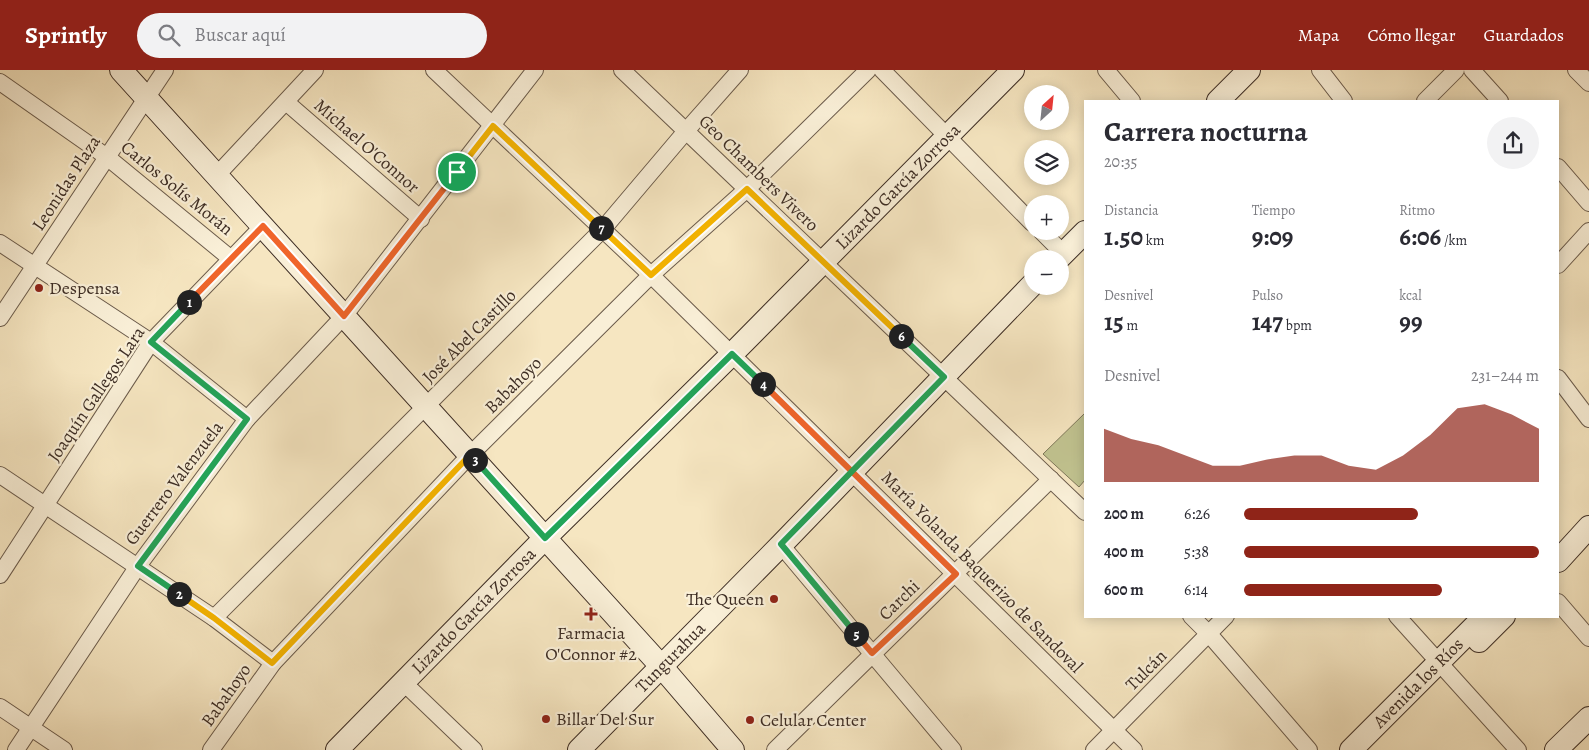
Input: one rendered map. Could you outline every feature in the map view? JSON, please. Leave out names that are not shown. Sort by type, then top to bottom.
[{"type":"street","points":[[121,70],[661,666],[733,750]]},
{"type":"street","name":"Leonidas Plaza","points":[[0,318],[165,70]]},
{"type":"street","points":[[217,175],[315,70]]},
{"type":"street","name":"María Yolanda Baquerizo de Sandoval","points":[[434,70],[651,275],[1134,750]]},
{"type":"street","name":"Guerrero Valenzuela","points":[[16,750],[138,566],[247,419],[344,316],[536,70]]},
{"type":"street","name":"Geo Chambers Vivero","points":[[622,70],[1084,511]]},
{"type":"street","name":"José Abel Castillo","points":[[214,618],[603,229],[740,70]]},
{"type":"street","name":"Babahoyo","points":[[211,750],[272,663],[470,455],[651,275],[747,189],[868,70]]},
{"type":"street","points":[[882,70],[1024,215]]},
{"type":"street","name":"Lizardo García Zorrosa","points":[[337,750],[545,538],[732,354],[1013,70]]},
{"type":"street","points":[[1106,70],[1131,100]]},
{"type":"street","points":[[1219,100],[1249,70]]},
{"type":"street","points":[[1320,70],[1343,100]]},
{"type":"street","points":[[1426,100],[1456,70]]},
{"type":"street","points":[[1472,70],[1499,100]]},
{"type":"street","points":[[1576,70],[1589,84]]},
{"type":"street","name":"Carlos Solís Morán","points":[[0,82],[107,156],[230,258]]},
{"type":"street","name":"Michael O'Connor","points":[[286,102],[420,219]]},
{"type":"street","points":[[1559,168],[1589,203]]},
{"type":"street","name":"Joaquín Gallegos Lara","points":[[0,575],[151,342],[230,258],[263,226]]},
{"type":"street","points":[[1559,264],[1589,231]]},
{"type":"street","points":[[1066,250],[1084,233]]},
{"type":"street","points":[[1048,240],[1055,250]]},
{"type":"street","points":[[0,242],[151,342],[247,419]]},
{"type":"street","name":"Tungurahua","points":[[579,750],[1024,293]]},
{"type":"street","points":[[1559,379],[1589,419]]},
{"type":"street","points":[[0,475],[214,618],[272,663]]},
{"type":"street","name":"Carchi","points":[[775,750],[1051,479]]},
{"type":"street","points":[[1559,541],[1589,508]]},
{"type":"street","points":[[1559,560],[1589,527]]},
{"type":"street","points":[[781,544],[953,750]]},
{"type":"street","points":[[1559,603],[1589,638]]},
{"type":"street","points":[[1193,618],[1209,634],[1308,750]]},
{"type":"street","name":"Tulcán","points":[[1094,750],[1224,618]]},
{"type":"street","points":[[1399,618],[1518,750]]},
{"type":"street","name":"Avenida los Ríos","points":[[1371,750],[1483,618]]},
{"type":"street","name":"Avenida los Ríos","points":[[1352,750],[1443,667],[1502,618]]},
{"type":"street","points":[[404,683],[474,750]]},
{"type":"street","points":[[0,707],[64,750]]},
{"type":"street","points":[[1556,750],[1589,718]]},
{"type":"street","points":[[1576,750],[1589,737]]},
{"type":"green space","points":[[1084,414],[1084,481],[1079,487],[1043,454]]},
{"type":"place","name":"Despensa","points":[[39,288]]},
{"type":"place","name":"The Queen","points":[[774,599]]},
{"type":"place","name":"Farmacia O'Connor #2","points":[[591,614]]},
{"type":"place","name":"Billar Del Sur","points":[[546,719]]},
{"type":"place","name":"Celular Center","points":[[750,720]]},
{"type":"route","points":[[457,172],[344,316],[263,226],[230,258],[151,342],[247,419],[138,566],[214,618],[272,663],[470,455],[545,538],[732,354],[852,471],[956,574],[872,653],[781,544],[852,471],[944,377],[747,189],[651,275],[493,126],[457,172]]}]
